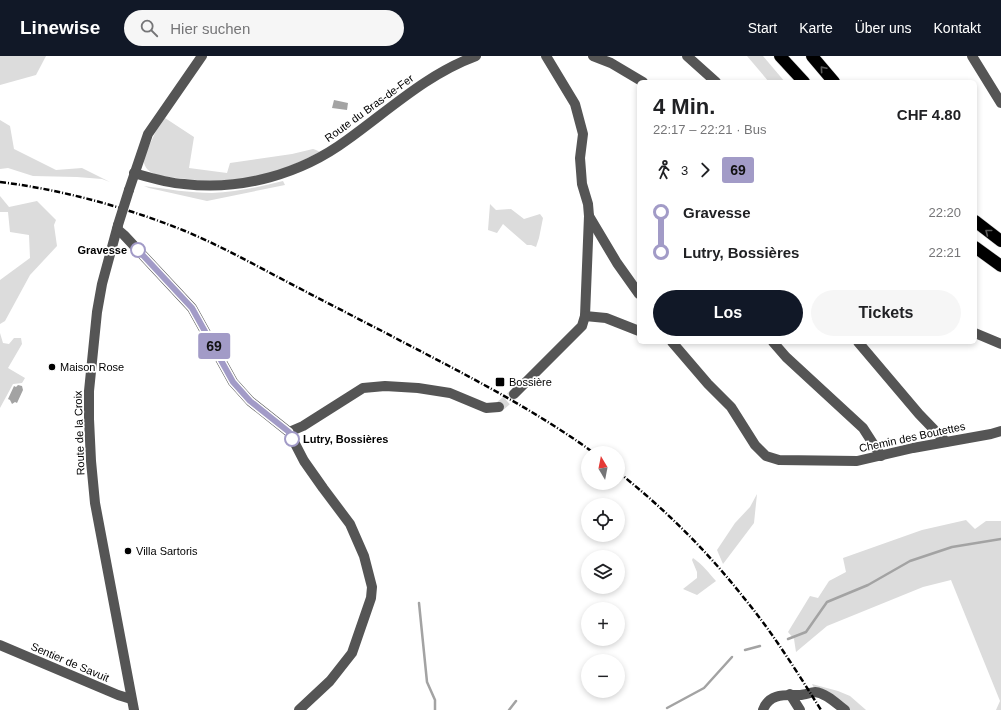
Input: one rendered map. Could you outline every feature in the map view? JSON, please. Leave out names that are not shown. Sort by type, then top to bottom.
[{"type":"highway","points":[[780,56],[802,80]]},
{"type":"highway","points":[[789,56],[808,80]]},
{"type":"highway","points":[[812,56],[832,80]]},
{"type":"highway","points":[[977,223],[1001,242]]},
{"type":"highway","points":[[977,248],[1001,266]]},
{"type":"street","name":"Route de la Croix","points":[[134,710],[96,503],[91,462],[89,419],[90,383],[97,312],[102,284],[117,227],[148,134],[202,56]]},
{"type":"street","name":"Route du Bras-de-Fer","points":[[134,173],[163,181],[204,186],[230,185],[270,178],[299,168],[328,153],[346,142],[416,88],[438,73],[458,62],[476,56]]},
{"type":"street","points":[[514,394],[582,326],[585,316],[589,216],[588,204],[582,184],[580,158],[583,134],[575,104],[546,56]]},
{"type":"street","points":[[593,56],[639,80]]},
{"type":"street","points":[[687,56],[714,80]]},
{"type":"street","points":[[972,56],[1001,103]]},
{"type":"street","points":[[589,216],[617,263],[637,291]]},
{"type":"street","points":[[117,227],[192,308],[233,382],[250,401],[289,432],[304,461],[350,524],[364,556],[372,587],[371,598],[352,653],[330,681],[299,710]]},
{"type":"street","points":[[585,316],[606,318],[637,330]]},
{"type":"street","points":[[977,334],[1001,344]]},
{"type":"street","name":"Chemin des Boutettes","points":[[674,344],[708,384],[731,407],[755,446],[766,456],[779,460],[857,461],[1001,431]]},
{"type":"street","points":[[775,344],[786,357],[863,428],[881,456]]},
{"type":"street","points":[[860,344],[919,414],[946,442]]},
{"type":"street","points":[[289,432],[303,426],[349,395],[363,388],[385,386],[418,388],[450,393],[486,408],[499,407]]},
{"type":"street","name":"Sentier de Savuit","points":[[0,645],[118,695],[131,699]]},
{"type":"street","points":[[764,710],[766,704],[774,697],[801,695],[816,692],[828,698],[845,710]]},
{"type":"street","points":[[787,695],[800,710]]},
{"type":"shaded area","points":[[0,56],[46,56],[36,75],[0,85]]},
{"type":"shaded area","points":[[747,56],[763,56],[783,80],[767,80]]},
{"type":"shaded area","points":[[334,100],[348,103],[347,110],[332,108]]},
{"type":"shaded area","points":[[165,118],[194,137],[189,168],[227,173],[230,163],[292,154],[313,149],[320,152],[280,170],[244,179],[211,181],[162,176],[148,170],[143,159],[156,131]]},
{"type":"shaded area","points":[[0,120],[10,126],[14,149],[56,170],[82,168],[110,182],[102,179],[77,177],[33,176],[8,168],[0,169]]},
{"type":"shaded area","points":[[283,181],[285,185],[207,201],[144,186],[187,192],[212,193],[248,189]]},
{"type":"shaded area","points":[[0,196],[9,207],[37,201],[56,220],[54,225],[57,246],[30,275],[5,321],[0,324],[0,280],[30,258],[29,235],[10,232],[8,212],[0,212]]},
{"type":"shaded area","points":[[490,204],[496,210],[511,209],[524,219],[540,214],[543,218],[536,247],[527,245],[503,224],[497,233],[488,230]]},
{"type":"shaded area","points":[[0,333],[3,343],[9,344],[14,338],[21,338],[22,344],[8,368],[25,378],[22,383],[13,384],[0,408]]},
{"type":"shaded area","points":[[18,385],[22,386],[23,390],[17,403],[15,402],[12,404],[8,399],[14,386],[16,387]]},
{"type":"shaded area","points":[[757,494],[754,523],[723,564],[717,550],[735,523],[750,507]]},
{"type":"shaded area","points":[[966,520],[975,529],[986,521],[1001,521],[1001,710],[996,710],[1000,701],[951,580],[923,587],[827,626],[796,652],[794,639],[788,632],[810,596],[818,598],[829,581],[846,572],[843,558],[922,530]]},
{"type":"shaded area","points":[[693,558],[716,581],[697,595],[683,589],[697,578],[697,572],[692,560]]},
{"type":"shaded area","points":[[812,684],[850,696],[866,710],[845,710],[816,692]]},
{"type":"waterway","points":[[788,639],[806,632],[827,602],[868,585],[910,561],[952,547],[1001,539]]},
{"type":"waterway","points":[[419,603],[427,682],[435,700],[435,710]]},
{"type":"waterway","points":[[745,650],[760,646]]},
{"type":"waterway","points":[[667,708],[704,688],[732,657]]},
{"type":"waterway","points":[[509,710],[516,701]]},
{"type":"tunnel","points":[[499,407],[514,394]]},
{"type":"railway","points":[[0,182],[24,185],[94,200],[140,214],[197,236],[490,388],[543,419],[584,446]]},
{"type":"railway","points":[[625,478],[685,531],[730,581],[755,611],[775,639],[821,710]]},
{"type":"bus line","name":"69","points":[[138,250],[192,308],[233,382],[250,401],[289,432],[292,439]]},
{"type":"place","name":"Gravesse","points":[[138,250]]},
{"type":"place","name":"Maison Rose","points":[[52,367]]},
{"type":"place","name":"Bossière","points":[[500,382]]},
{"type":"place","name":"Lutry, Bossières","points":[[292,439]]},
{"type":"place","name":"Villa Sartoris","points":[[128,551]]}]
